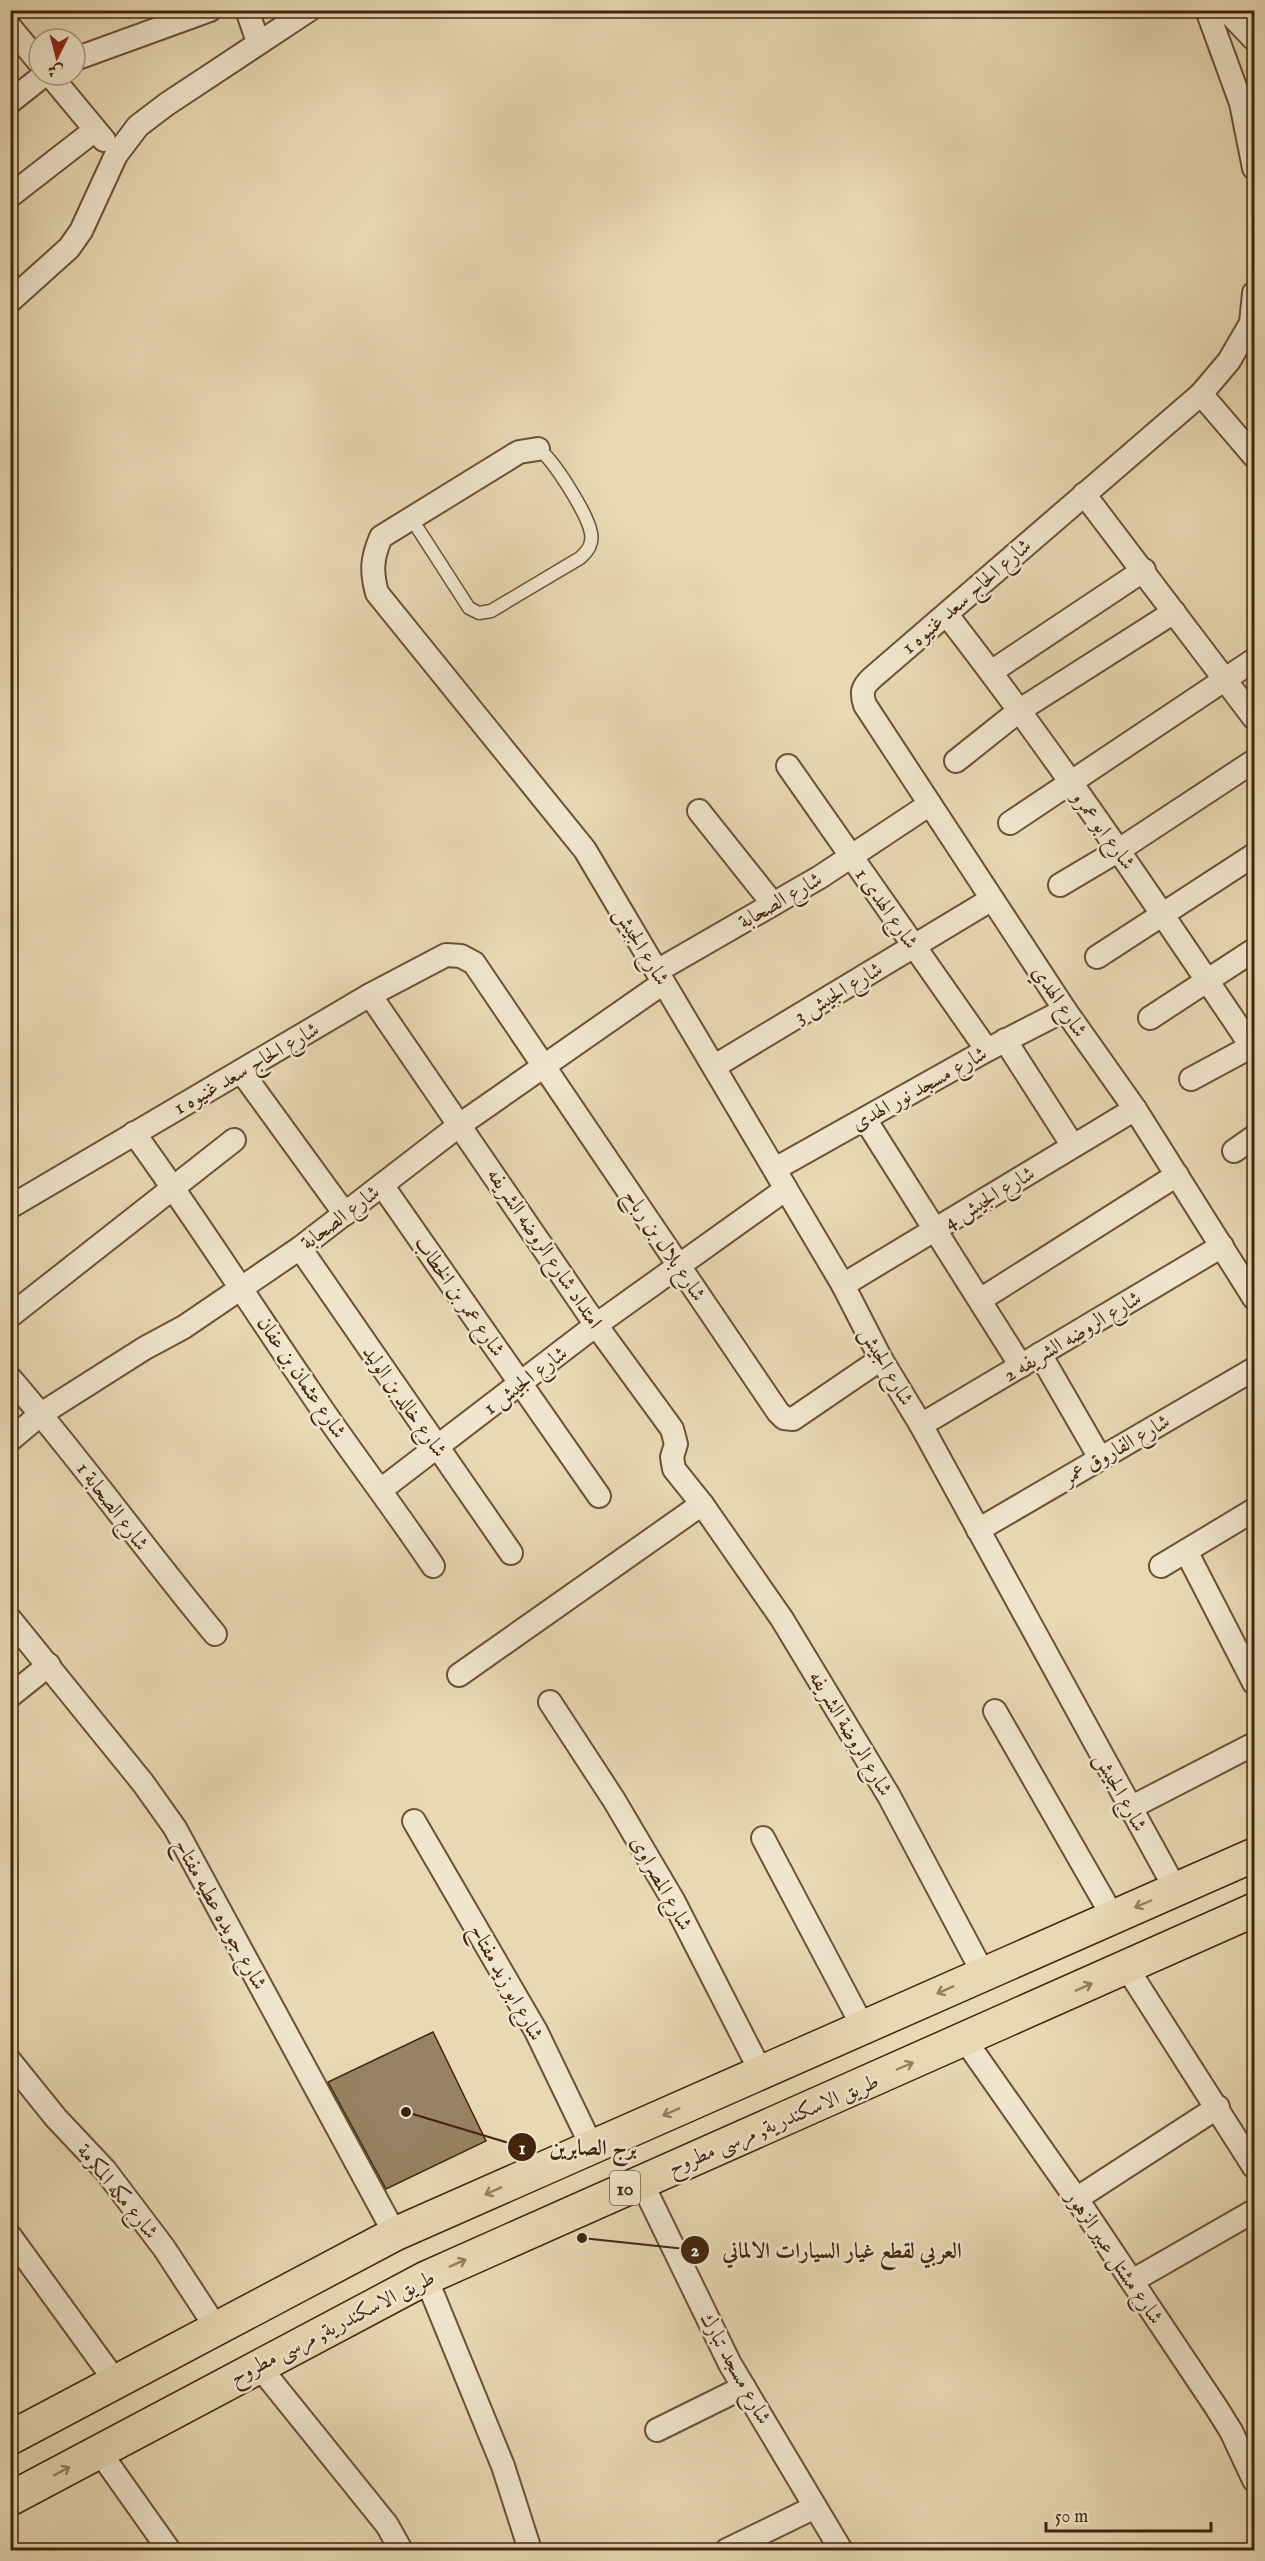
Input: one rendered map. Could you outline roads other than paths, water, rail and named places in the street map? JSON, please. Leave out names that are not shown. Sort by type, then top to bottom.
[{"type":"main road","name":"10","points":[[10,2438],[395,2234],[1254,1855]]},
{"type":"main road","name":"طريق الاسكندرية, مرسى مطروح","points":[[10,2499],[258,2365],[426,2278],[1254,1910]]},
{"type":"main road","points":[[702,2098],[724,2145]]},
{"type":"street","points":[[87,55],[210,10]]},
{"type":"street","points":[[247,10],[258,42]]},
{"type":"street","points":[[10,302],[69,248],[81,231],[116,155],[138,126],[166,104],[258,42],[284,29],[309,10]]},
{"type":"street","points":[[1207,10],[1241,103],[1254,168]]},
{"type":"street","points":[[1227,10],[1254,39]]},
{"type":"street","points":[[10,27],[27,48]]},
{"type":"street","points":[[10,102],[29,87]]},
{"type":"street","points":[[60,87],[116,155]]},
{"type":"street","points":[[10,196],[95,130]]},
{"type":"street","name":"شارع الحاج سعد غنيوه 1","points":[[865,705],[862,695],[864,685],[1201,394],[1229,361],[1251,323],[1254,293]]},
{"type":"street","points":[[1201,394],[1254,456]]},
{"type":"street","name":"شارع الجيش","points":[[538,449],[519,452],[381,537],[373,555],[372,574],[377,593],[585,850],[843,1285],[880,1359],[921,1425],[1176,1890]]},
{"type":"street","points":[[1084,494],[1144,570],[1254,718]]},
{"type":"street","points":[[992,672],[1144,570]]},
{"type":"street","points":[[956,760],[1020,710],[1174,612]]},
{"type":"street","name":"شارع ابو عمرو","points":[[947,615],[1020,710],[1164,914],[1254,1047]]},
{"type":"street","points":[[1010,823],[1254,660]]},
{"type":"street","name":"شارع الهدي","points":[[865,705],[1065,1010],[1135,1109],[1254,1298]]},
{"type":"street","points":[[1060,885],[1119,850],[1254,761]]},
{"type":"street","name":"شارع الهدى 1","points":[[788,766],[915,947],[996,1045],[1073,1146]]},
{"type":"street","name":"شارع الصحابة","points":[[10,1440],[41,1414],[145,1348],[184,1327],[300,1248],[660,977],[930,804]]},
{"type":"street","points":[[699,811],[773,904]]},
{"type":"street","points":[[1097,957],[1254,855]]},
{"type":"street","name":"شارع الجيش 3","points":[[715,1066],[992,899]]},
{"type":"street","points":[[1150,1018],[1254,950]]},
{"type":"street","name":"شارع الحاج سعد غنيوه 1","points":[[10,1207],[370,995],[446,956],[461,956],[474,963],[482,975]]},
{"type":"street","name":"شارع بلال بن رباح","points":[[482,975],[784,1418],[793,1419],[880,1359]]},
{"type":"street","name":"امتداد شارع الروضه الشريفه","points":[[370,995],[597,1325],[672,1429],[676,1444],[672,1457],[674,1469],[702,1504]]},
{"type":"street","name":"شارع مسجد نور الهدى","points":[[775,1169],[996,1045],[1065,1010]]},
{"type":"street","points":[[1191,1079],[1254,1047]]},
{"type":"street","points":[[241,1071],[345,1214]]},
{"type":"street","name":"شارع الجيش 4","points":[[843,1285],[1135,1109]]},
{"type":"street","points":[[866,1119],[1021,1366]]},
{"type":"street","name":"شارع عثمان بن عفان","points":[[135,1133],[242,1288],[309,1391],[381,1489],[432,1566]]},
{"type":"street","points":[[1233,1151],[1254,1137]]},
{"type":"street","points":[[10,1316],[234,1140]]},
{"type":"street","points":[[980,1300],[1177,1175]]},
{"type":"street","name":"شارع عمر بن الخطاب","points":[[382,1185],[599,1496]]},
{"type":"street","name":"شارع الجيش 1","points":[[381,1489],[678,1265],[786,1189]]},
{"type":"street","name":"شارع الروضه الشريفه 2","points":[[921,1425],[1222,1246]]},
{"type":"street","name":"شارع خالد بن الوليد","points":[[300,1248],[511,1553]]},
{"type":"street","points":[[1040,1354],[1100,1458]]},
{"type":"street","name":"شارع الفاروق عمر","points":[[978,1530],[1254,1369]]},
{"type":"street","name":"شارع الصحابة 1","points":[[10,1378],[215,1634]]},
{"type":"street","points":[[459,1675],[702,1504]]},
{"type":"street","name":"شارع الروضة الشريفه","points":[[702,1504],[782,1619],[883,1786],[983,1973]]},
{"type":"street","points":[[1161,1566],[1254,1510]]},
{"type":"street","points":[[1186,1551],[1254,1683]]},
{"type":"street","name":"شارع جويده عطيه مفتاح","points":[[10,1619],[143,1783],[174,1828],[395,2234]]},
{"type":"street","points":[[10,1696],[49,1665]]},
{"type":"street","name":"شارع المصراوى","points":[[550,1702],[614,1800],[673,1900],[760,2072]]},
{"type":"street","points":[[995,1711],[1113,1917]]},
{"type":"street","points":[[1130,1808],[1254,1744]]},
{"type":"street","name":"شارع ابو زيد مفتاح","points":[[414,1821],[536,2031],[592,2147]]},
{"type":"street","points":[[763,1838],[863,2027]]},
{"type":"street","points":[[1127,1968],[1218,2107],[1254,2168]]},
{"type":"street","name":"شارع مشتل عبير الزهور","points":[[965,2040],[1076,2199],[1231,2432],[1254,2480]]},
{"type":"street","name":"شارع مكه المكرمة","points":[[10,2061],[56,2118],[111,2179],[164,2248],[217,2329]]},
{"type":"street","points":[[1076,2199],[1218,2107]]},
{"type":"street","name":"شارع مسجد تبارك","points":[[641,2181],[744,2387],[841,2550]]},
{"type":"street","points":[[1131,2281],[1254,2211]]},
{"type":"street","points":[[10,2236],[116,2382]]},
{"type":"street","points":[[426,2278],[503,2466],[530,2550]]},
{"type":"street","points":[[258,2365],[387,2525],[401,2550]]},
{"type":"street","points":[[657,2430],[744,2387]]},
{"type":"street","points":[[99,2451],[169,2550]]},
{"type":"street","points":[[727,2550],[815,2507]]},
{"type":"lane","points":[[411,518],[469,608],[479,613],[491,611],[580,558],[588,551],[591,543],[591,535],[583,514],[551,459],[538,449]]},
{"type":"place","name":"برج الصابرين","points":[[406,2112]]},
{"type":"place","name":"العربي لقطع غيار السيارات الالماني","points":[[582,2238]]}]
